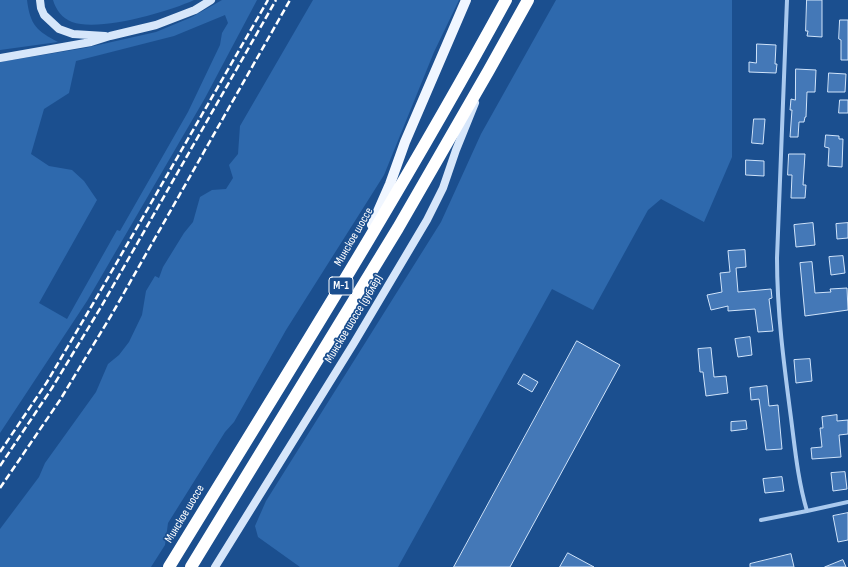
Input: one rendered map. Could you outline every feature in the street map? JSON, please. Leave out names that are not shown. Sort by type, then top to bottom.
[{"type":"highway","name":"Минское шоссе","points":[[169,567],[350,271],[471,64],[506,0]]},
{"type":"highway","name":"М-1","points":[[191,567],[398,228],[528,0]]},
{"type":"main road","points":[[40,0],[44,15],[64,32],[110,36]]},
{"type":"main road","points":[[0,58],[91,42],[156,25],[195,10],[211,0]]},
{"type":"main road","points":[[350,271],[390,184],[405,142],[466,0]]},
{"type":"main road","name":"Минское шоссе (дублёр)","points":[[215,567],[354,343],[427,220],[442,188],[489,70]]},
{"type":"street","points":[[787,0],[776,258],[776,294],[801,492],[807,511]]},
{"type":"street","points":[[760,520],[848,502]]},
{"type":"shaded area","points":[[0,0],[27,0],[30,16],[36,26],[58,42],[0,50]]},
{"type":"shaded area","points":[[53,0],[194,0],[168,10],[116,23],[84,24],[72,22],[65,18],[56,7]]},
{"type":"shaded area","points":[[222,0],[257,0],[205,98],[87,301],[0,433],[0,62],[85,48],[156,32],[192,17]],"holes":[[[225,15],[228,23],[222,33],[220,45],[188,112],[120,231],[117,230],[67,319],[39,303],[97,200],[84,181],[72,170],[49,166],[31,154],[44,109],[69,93],[76,61],[174,36]]]},
{"type":"shaded area","points":[[313,0],[459,0],[434,52],[384,175],[286,330],[234,422],[225,432],[168,523],[165,545],[151,567],[0,567],[0,529],[39,477],[45,463],[96,392],[108,364],[119,355],[129,342],[142,315],[146,291],[155,276],[159,278],[163,267],[184,233],[193,222],[200,197],[212,190],[226,189],[233,178],[229,165],[238,154],[240,126]]},
{"type":"shaded area","points":[[556,0],[732,0],[732,157],[704,222],[661,199],[648,210],[593,310],[552,289],[398,567],[300,567],[258,537],[255,526],[266,501],[441,222],[481,134]]},
{"type":"building","points":[[807,0],[822,0],[822,37],[807,36]]},
{"type":"building","points":[[840,20],[848,20],[848,60],[841,60],[841,40],[839,39]]},
{"type":"building","points":[[757,44],[776,45],[776,73],[749,72],[749,62],[756,63]]},
{"type":"building","points":[[796,69],[816,70],[815,92],[807,92],[806,117],[804,122],[799,122],[798,137],[790,137],[792,110],[790,110],[791,99],[795,100]]},
{"type":"building","points":[[829,73],[846,74],[845,92],[828,92]]},
{"type":"building","points":[[840,100],[848,100],[848,113],[839,113]]},
{"type":"building","points":[[754,119],[765,119],[763,144],[752,143]]},
{"type":"building","points":[[826,135],[839,136],[839,139],[843,139],[842,167],[828,166],[829,148],[825,147]]},
{"type":"building","points":[[789,154],[805,154],[803,185],[806,185],[805,198],[791,198],[792,175],[788,175]]},
{"type":"building","points":[[746,160],[764,161],[764,176],[746,175]]},
{"type":"building","points":[[813,223],[815,245],[796,247],[794,225]]},
{"type":"building","points":[[848,223],[848,238],[837,239],[836,224]]},
{"type":"building","points":[[745,250],[746,267],[736,268],[738,292],[771,289],[772,298],[769,299],[773,331],[758,332],[755,309],[728,311],[728,306],[711,310],[707,295],[722,292],[720,273],[730,272],[728,251]]},
{"type":"building","points":[[843,256],[845,273],[831,275],[829,257]]},
{"type":"building","points":[[812,262],[815,293],[831,292],[830,289],[847,288],[848,310],[805,316],[800,263]]},
{"type":"building","points":[[750,337],[752,355],[738,357],[735,339]]},
{"type":"building","points":[[577,341],[620,365],[510,567],[454,567]]},
{"type":"building","points":[[711,348],[714,377],[726,376],[728,393],[706,396],[703,372],[700,372],[698,349]]},
{"type":"building","points":[[810,359],[812,381],[796,383],[794,360]]},
{"type":"building","points":[[524,374],[538,382],[532,392],[518,384]]},
{"type":"building","points":[[767,386],[769,406],[778,405],[782,449],[766,450],[759,399],[751,400],[750,388]]},
{"type":"building","points":[[837,415],[837,421],[848,420],[848,434],[839,435],[841,457],[812,459],[811,448],[822,447],[820,428],[823,428],[822,417]]},
{"type":"building","points":[[746,421],[747,429],[731,431],[731,422]]},
{"type":"building","points":[[845,472],[847,489],[833,491],[831,473]]},
{"type":"building","points":[[782,477],[784,491],[765,493],[763,479]]},
{"type":"building","points":[[848,513],[848,540],[838,542],[833,516]]},
{"type":"building","points":[[568,553],[594,567],[560,567]]},
{"type":"building","points":[[791,554],[794,567],[750,567],[750,564]]},
{"type":"building","points":[[843,560],[846,567],[825,567]]},
{"type":"railway","points":[[0,452],[47,382],[268,0]]},
{"type":"railway","points":[[0,466],[52,388],[101,307],[276,0]]},
{"type":"railway","points":[[0,488],[60,400],[112,314],[290,0]]}]
